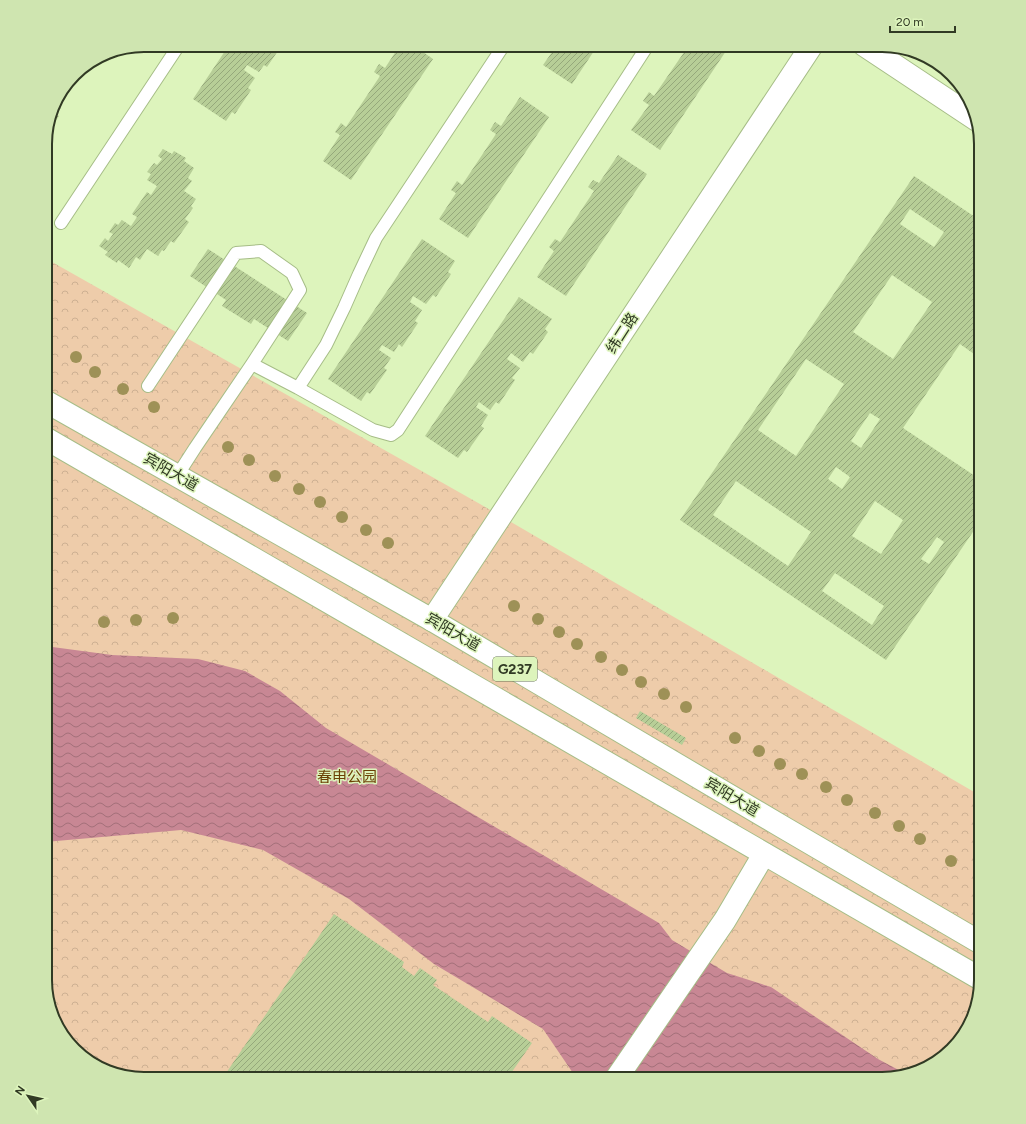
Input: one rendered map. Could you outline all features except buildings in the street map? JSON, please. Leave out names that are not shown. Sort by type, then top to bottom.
[{"type":"main road","name":"纬二路","points":[[432,620],[807,52]]},
{"type":"main road","points":[[878,52],[969,114]]},
{"type":"main road","name":"宾阳大道","points":[[52,405],[432,620],[974,939]]},
{"type":"main road","name":"G237","points":[[52,442],[974,975]]},
{"type":"main road","points":[[621,1072],[724,920],[764,854]]},
{"type":"lane","points":[[61,223],[174,52]]},
{"type":"lane","points":[[298,388],[326,345],[376,238],[499,52]]},
{"type":"lane","points":[[252,364],[374,430],[391,435],[398,430],[643,52]]},
{"type":"lane","points":[[148,386],[236,253],[261,251],[292,273],[300,290],[177,476]]},
{"type":"green space","name":"春申公园","points":[[52,262],[480,504],[974,792],[974,986],[969,1009],[964,1021],[955,1036],[938,1053],[917,1065],[888,1072],[144,1072],[120,1069],[98,1060],[79,1045],[71,1036],[62,1021],[55,1004],[52,980]]},
{"type":"water","points":[[52,647],[112,655],[198,659],[245,671],[280,691],[326,728],[659,923],[672,940],[727,973],[771,987],[878,1059],[899,1070],[888,1072],[572,1072],[543,1029],[434,964],[349,899],[263,850],[181,830],[52,841]]}]
